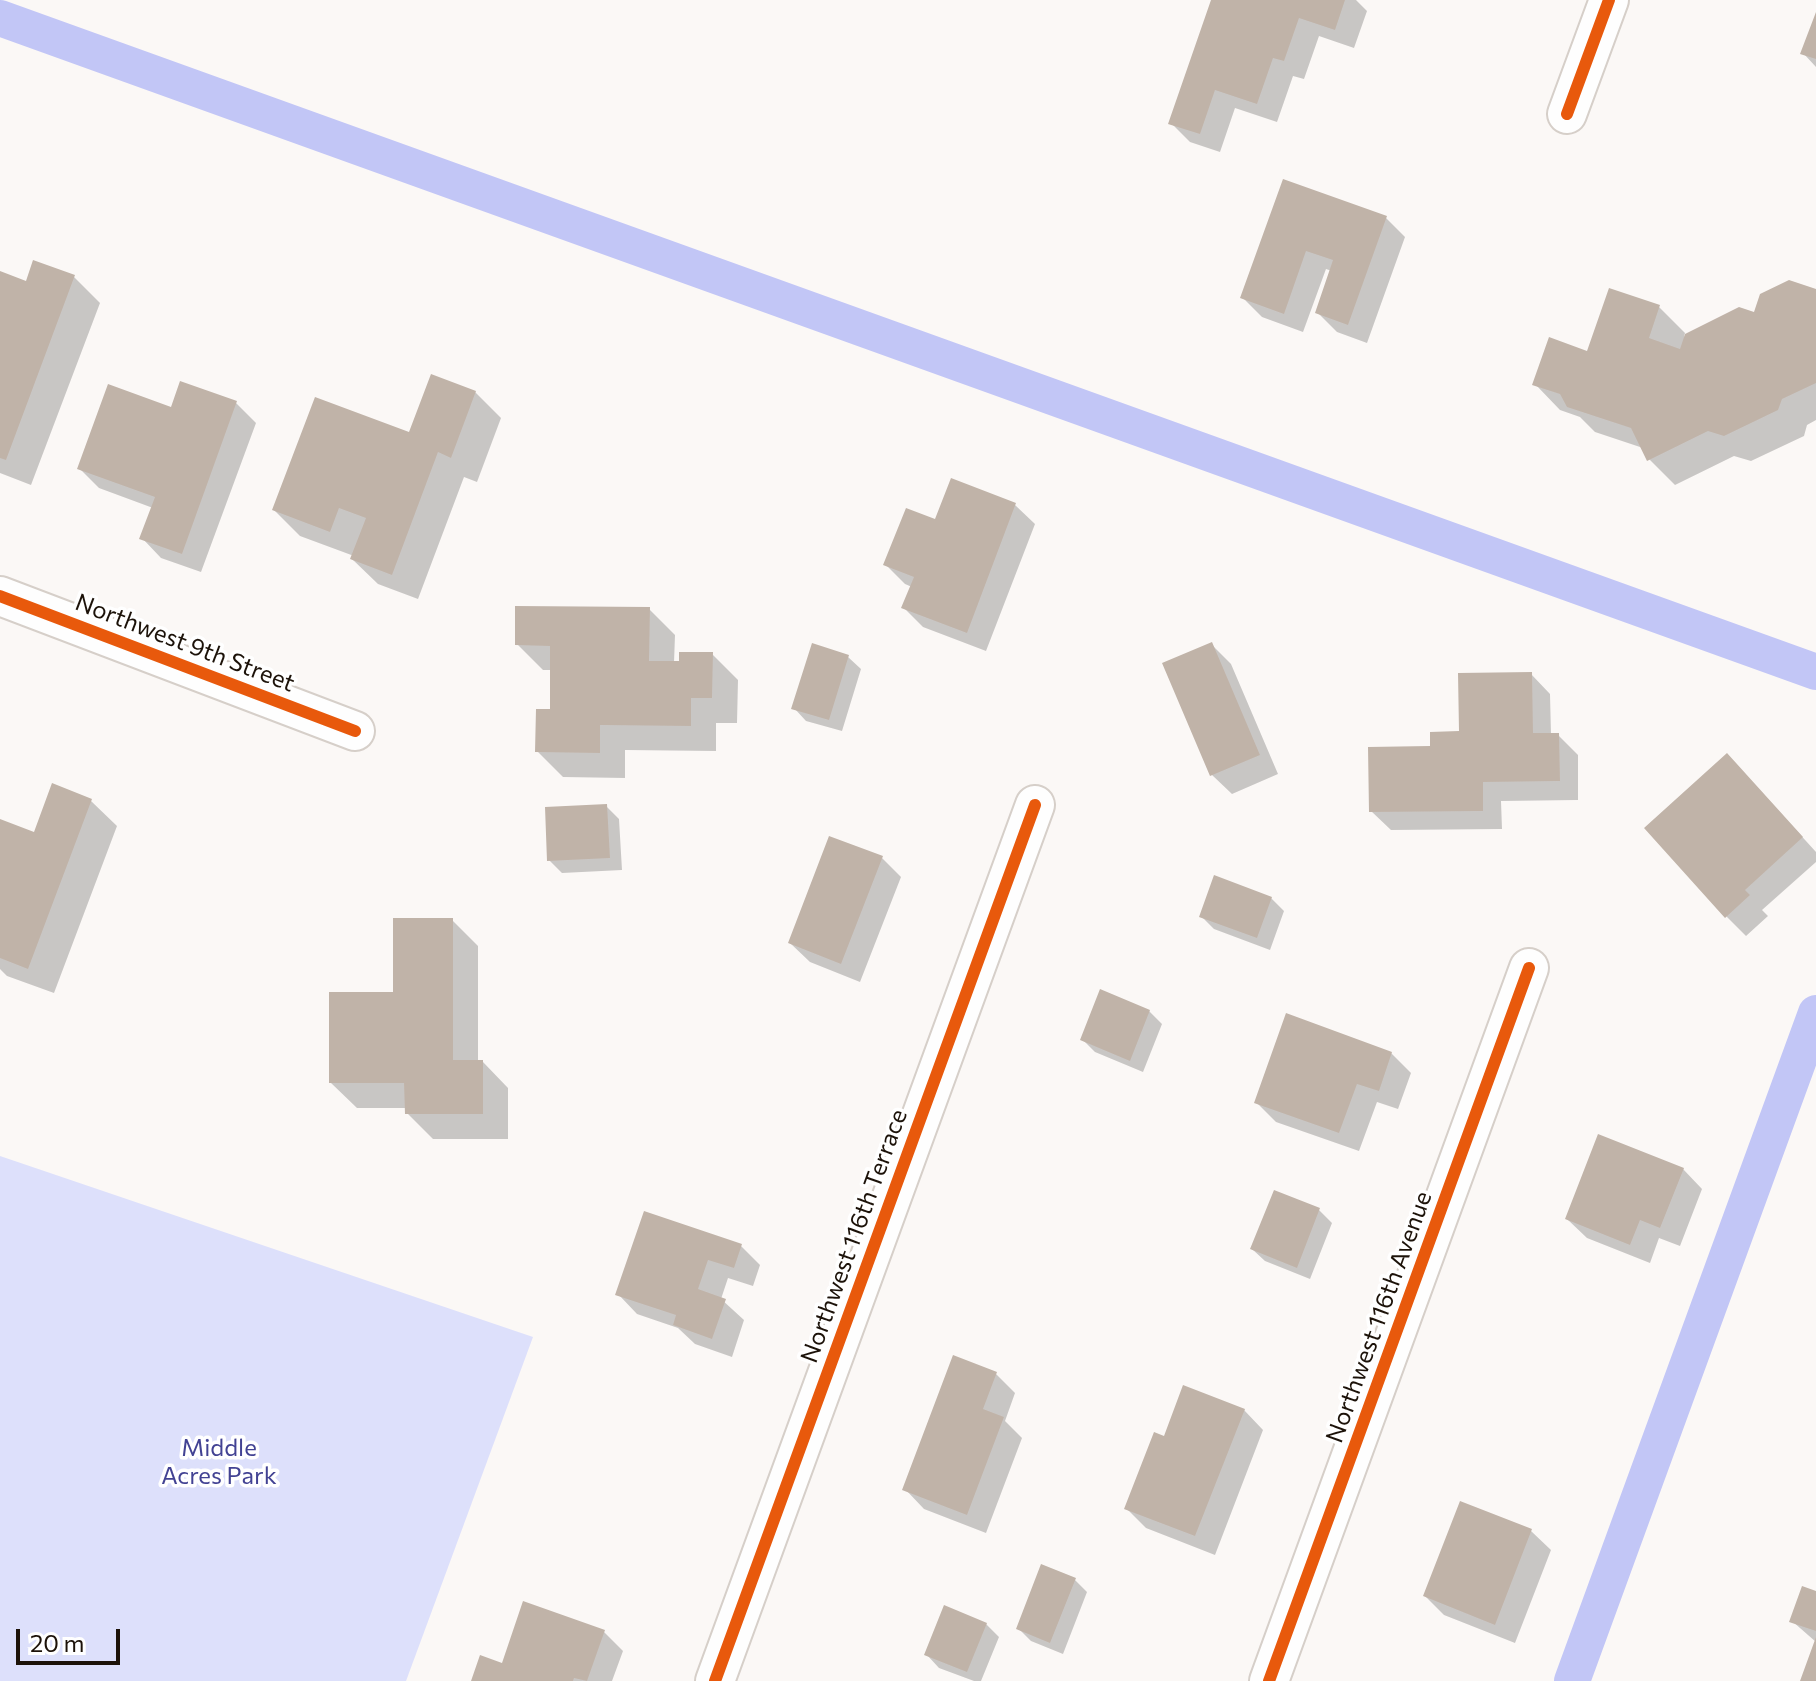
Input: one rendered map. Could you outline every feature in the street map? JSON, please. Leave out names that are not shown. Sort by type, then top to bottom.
[{"type":"street","points":[[1567,114],[1609,0]]},
{"type":"street","name":"Northwest 9th Street","points":[[0,596],[355,731]]},
{"type":"street","name":"Northwest 116th Terrace","points":[[715,1681],[1035,805]]},
{"type":"street","name":"Northwest 116th Avenue","points":[[1269,1681],[1529,968]]},
{"type":"green space","name":"Middle Acres Park","points":[[0,1156],[533,1337],[406,1681],[0,1681]]},
{"type":"building","points":[[1211,0],[1345,0],[1335,30],[1299,18],[1284,61],[1273,58],[1257,104],[1215,90],[1200,134],[1168,124]]},
{"type":"building","points":[[1816,12],[1816,59],[1800,54]]},
{"type":"building","points":[[1283,179],[1387,216],[1348,325],[1315,313],[1333,260],[1306,251],[1284,314],[1240,298]]},
{"type":"building","points":[[33,260],[75,275],[6,460],[0,458],[0,271],[26,281]]},
{"type":"building","points":[[1789,280],[1816,289],[1816,383],[1782,399],[1778,410],[1724,436],[1708,431],[1647,461],[1631,428],[1567,407],[1560,394],[1532,385],[1549,337],[1587,351],[1609,288],[1660,305],[1649,338],[1680,349],[1685,334],[1739,307],[1754,312],[1760,294]]},
{"type":"building","points":[[431,374],[476,391],[451,458],[438,452],[392,575],[350,559],[366,518],[339,508],[330,532],[272,510],[315,397],[409,432]]},
{"type":"building","points":[[180,381],[237,401],[182,554],[139,539],[155,497],[77,469],[108,384],[171,407]]},
{"type":"building","points":[[951,478],[1016,503],[967,633],[901,608],[914,577],[883,565],[906,508],[935,519]]},
{"type":"building","points":[[515,606],[650,607],[649,661],[679,661],[679,652],[713,652],[712,698],[691,698],[691,726],[600,725],[600,753],[535,752],[536,709],[550,709],[550,646],[515,645]]},
{"type":"building","points":[[1212,642],[1260,755],[1210,776],[1162,663]]},
{"type":"building","points":[[812,643],[849,655],[829,720],[791,709]]},
{"type":"building","points":[[1532,672],[1533,733],[1559,733],[1560,781],[1483,782],[1483,811],[1369,812],[1368,747],[1430,746],[1430,732],[1459,731],[1458,673]]},
{"type":"building","points":[[1727,753],[1803,837],[1745,890],[1750,895],[1725,918],[1644,828]]},
{"type":"building","points":[[52,783],[92,799],[28,969],[0,958],[0,819],[34,832]]},
{"type":"building","points":[[607,804],[610,858],[547,861],[545,807]]},
{"type":"building","points":[[829,836],[883,856],[841,964],[788,943]]},
{"type":"building","points":[[1214,875],[1272,897],[1257,938],[1199,917]]},
{"type":"building","points":[[393,918],[453,918],[453,1060],[483,1060],[483,1114],[405,1114],[404,1083],[329,1083],[329,992],[393,992]]},
{"type":"building","points":[[1100,989],[1150,1010],[1130,1061],[1080,1040]]},
{"type":"building","points":[[1286,1013],[1392,1052],[1379,1091],[1357,1084],[1339,1133],[1254,1103]]},
{"type":"building","points":[[1598,1134],[1684,1168],[1660,1228],[1640,1220],[1630,1245],[1565,1219]]},
{"type":"building","points":[[1274,1190],[1320,1208],[1297,1268],[1250,1249]]},
{"type":"building","points":[[644,1211],[742,1244],[734,1268],[708,1260],[698,1289],[726,1299],[712,1339],[673,1325],[676,1315],[615,1295]]},
{"type":"building","points":[[953,1355],[997,1372],[983,1409],[1004,1417],[967,1515],[902,1490]]},
{"type":"building","points":[[1183,1385],[1245,1409],[1195,1536],[1124,1509],[1154,1432],[1164,1436]]},
{"type":"building","points":[[1460,1501],[1532,1529],[1495,1625],[1423,1596]]},
{"type":"building","points":[[1041,1564],[1076,1578],[1050,1643],[1016,1629]]},
{"type":"building","points":[[1802,1586],[1816,1591],[1816,1631],[1789,1622]]},
{"type":"building","points":[[523,1601],[605,1630],[587,1681],[574,1678],[573,1681],[471,1681],[480,1655],[502,1663]]},
{"type":"building","points":[[944,1605],[987,1623],[967,1672],[924,1655]]},
{"type":"building","points":[[1816,1637],[1816,1681],[1800,1681]]},
{"type":"waterway","points":[[0,18],[1816,672]]},
{"type":"waterway","points":[[1572,1681],[1816,1013]]},
{"type":"cycle path","points":[[1567,114],[1609,0]]},
{"type":"cycle path","points":[[0,596],[355,731]]},
{"type":"cycle path","points":[[715,1681],[1035,805]]},
{"type":"cycle path","points":[[1269,1681],[1529,968]]}]
